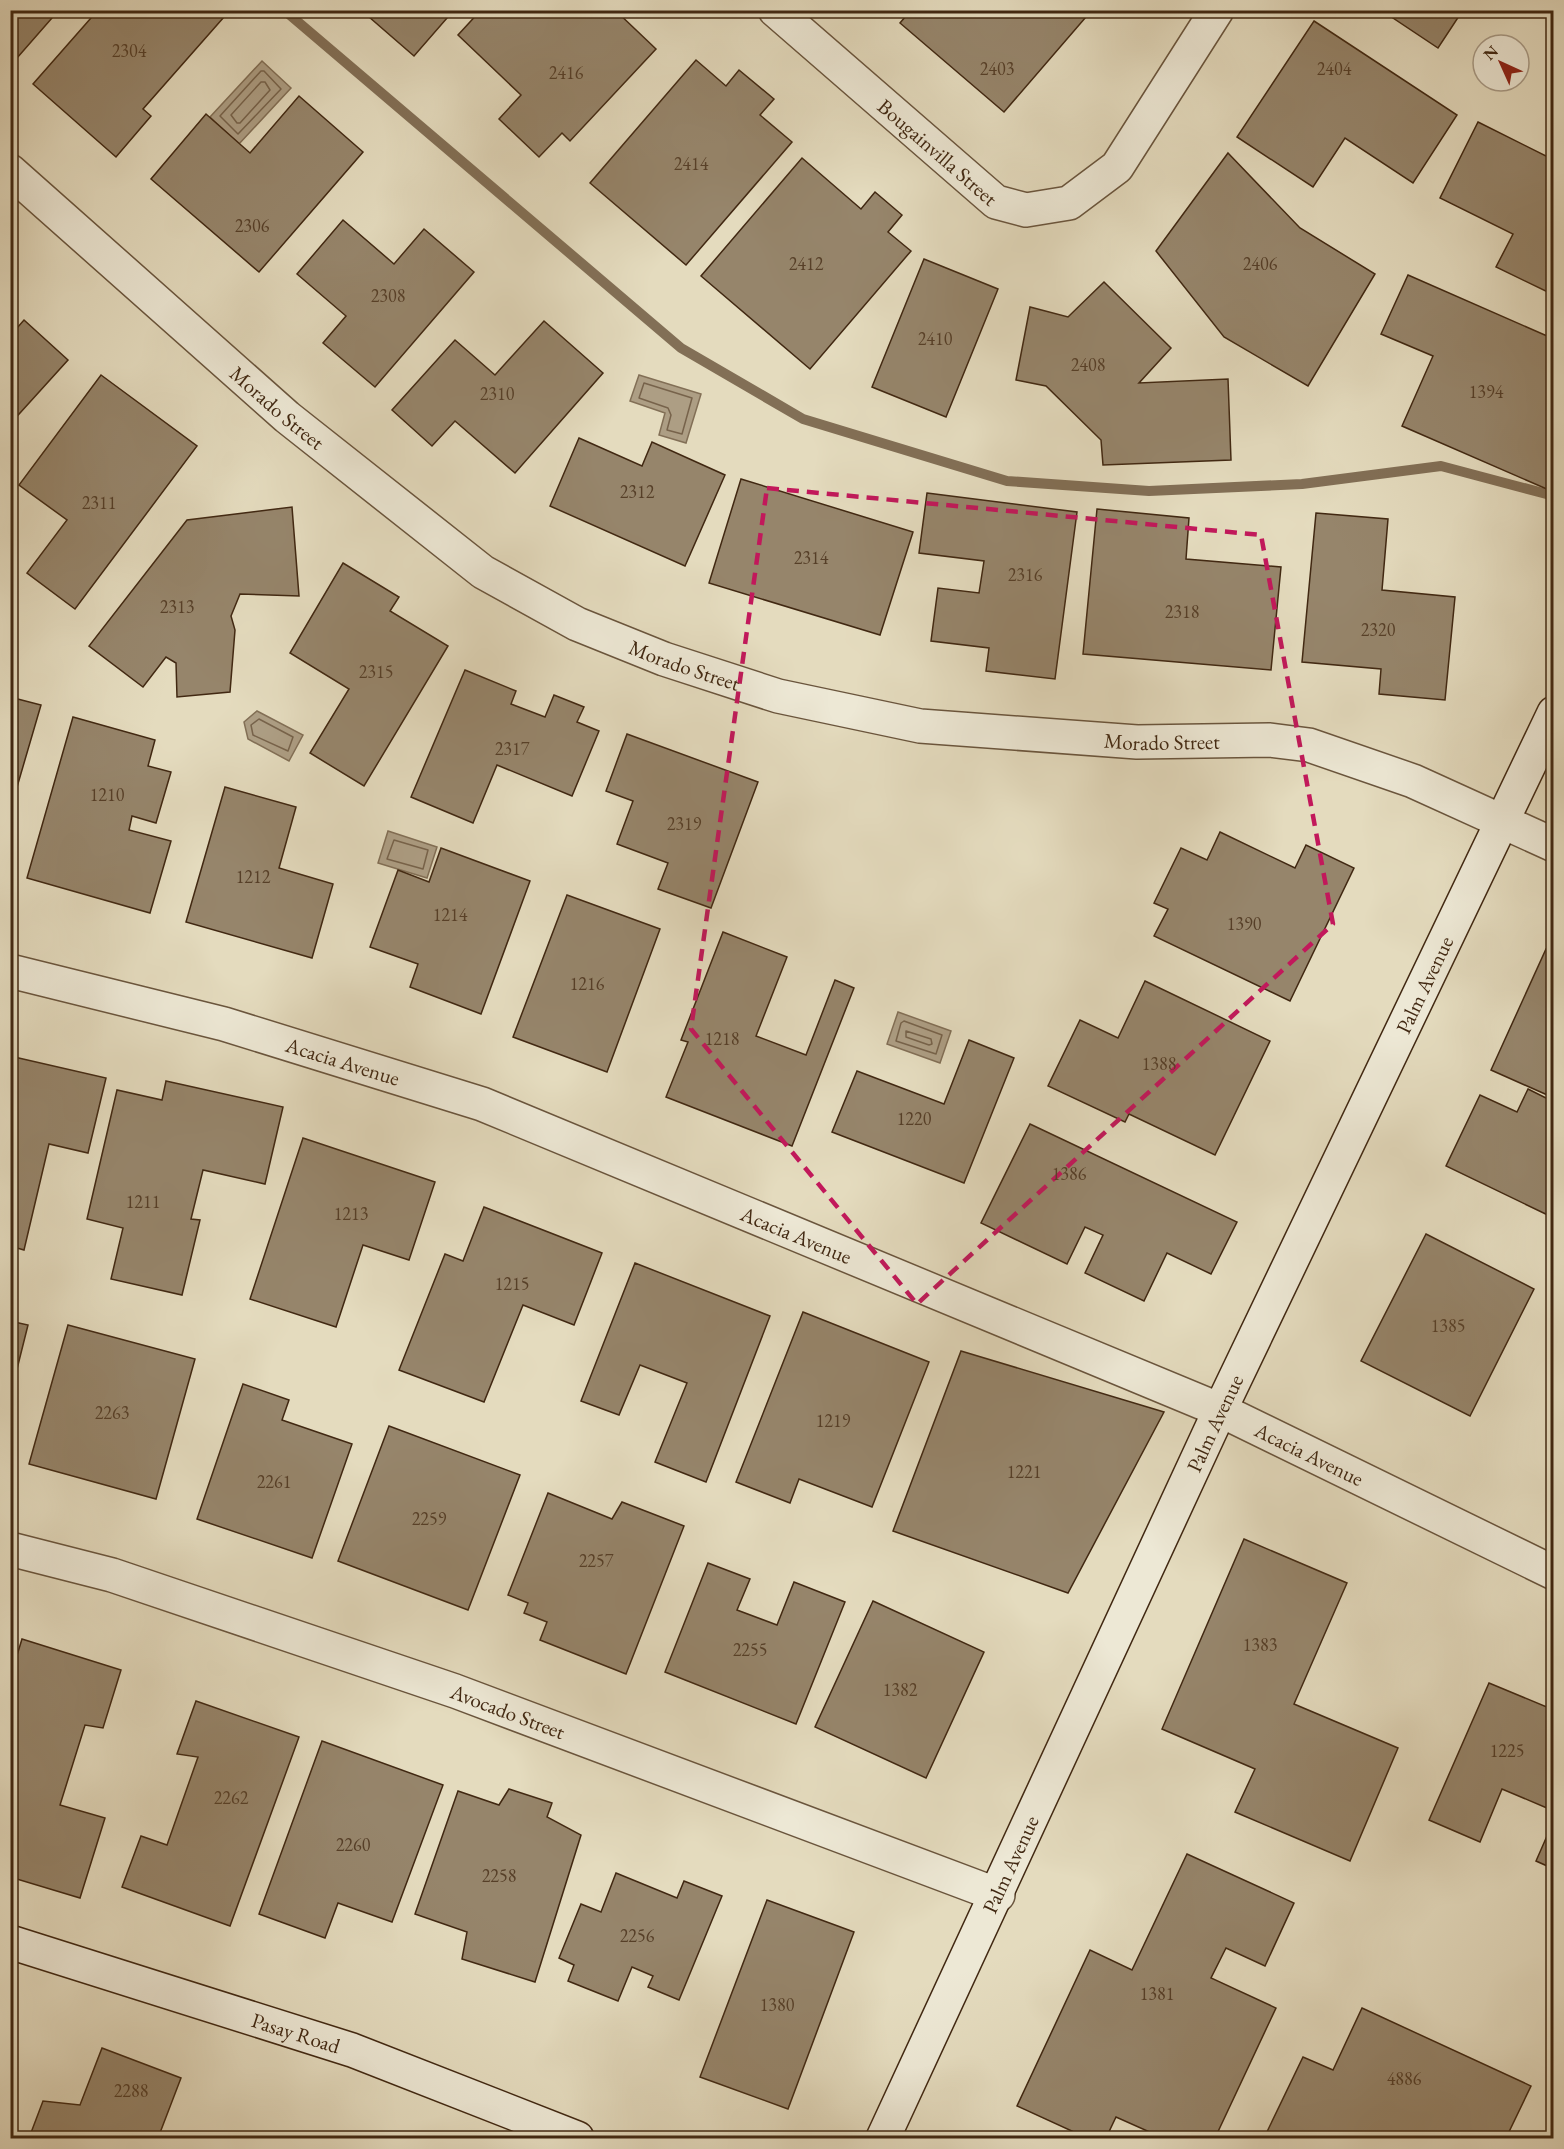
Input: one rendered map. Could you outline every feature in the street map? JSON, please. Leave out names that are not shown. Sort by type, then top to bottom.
[{"type":"street","name":"Bougainvilla Street","points":[[775,10],[996,202],[1026,210],[1070,203],[1117,167],[1217,10]]},
{"type":"street","name":"Morado Street","points":[[10,171],[287,417],[483,572],[578,624],[664,659],[778,696],[920,726],[1137,742],[1270,740],[1309,746],[1413,781],[1554,844]]},
{"type":"street","name":"Palm Avenue","points":[[883,2139],[998,1895],[1220,1410],[1554,713]]},
{"type":"street","name":"Acacia Avenue","points":[[10,971],[224,1024],[482,1104],[1220,1410],[1554,1573]]},
{"type":"street","name":"Avocado Street","points":[[10,1549],[112,1575],[454,1691],[998,1895]]},
{"type":"street","name":"Pasay Road","points":[[10,1942],[352,2050],[577,2139]]},
{"type":"highlighted area","points":[[767,488],[1261,535],[1333,924],[917,1304],[691,1029]]},
{"type":"water","points":[[262,61],[291,88],[239,144],[210,117]]},
{"type":"water","points":[[639,375],[701,394],[686,443],[659,435],[665,413],[630,401]]},
{"type":"water","points":[[257,711],[303,735],[289,761],[248,739],[244,722]]},
{"type":"water","points":[[388,831],[437,847],[427,878],[378,863]]},
{"type":"water","points":[[898,1012],[951,1031],[940,1063],[887,1044]]},
{"type":"building","points":[[10,10],[59,10],[10,66]]},
{"type":"building","points":[[98,10],[217,10],[224,17],[143,109],[151,116],[116,157],[33,84]]},
{"type":"building","points":[[361,10],[454,10],[414,56]]},
{"type":"building","points":[[481,10],[615,10],[656,49],[570,141],[562,133],[539,157],[499,119],[521,95],[458,35]]},
{"type":"building","points":[[911,10],[1092,10],[1004,112],[900,23]]},
{"type":"building","points":[[1381,10],[1463,10],[1438,48]]},
{"type":"building","points":[[1314,21],[1457,115],[1413,183],[1345,138],[1313,187],[1237,137]]},
{"type":"building","points":[[696,60],[726,86],[739,70],[774,99],[760,115],[792,142],[686,265],[590,183]]},
{"type":"building","points":[[299,96],[363,152],[259,272],[151,179],[206,114],[250,153]]},
{"type":"building","points":[[1478,122],[1554,160],[1554,295],[1496,267],[1513,234],[1440,198]]},
{"type":"building","points":[[1228,153],[1300,228],[1375,274],[1308,386],[1224,337],[1156,251]]},
{"type":"building","points":[[802,158],[861,209],[875,192],[902,215],[888,232],[911,251],[810,369],[701,276]]},
{"type":"building","points":[[343,220],[394,264],[424,229],[474,272],[375,387],[323,343],[346,316],[297,274]]},
{"type":"building","points":[[924,259],[998,289],[946,417],[872,387]]},
{"type":"building","points":[[1408,275],[1554,339],[1554,480],[1549,490],[1402,426],[1433,356],[1381,334]]},
{"type":"building","points":[[1104,282],[1171,348],[1139,383],[1228,379],[1231,460],[1103,465],[1101,440],[1046,386],[1016,380],[1030,307],[1068,317]]},
{"type":"building","points":[[24,320],[68,360],[10,424],[10,336]]},
{"type":"building","points":[[544,321],[603,373],[515,473],[455,421],[432,446],[392,410],[455,340],[495,375]]},
{"type":"building","points":[[101,375],[197,446],[75,609],[27,573],[67,520],[19,485]]},
{"type":"building","points":[[579,438],[642,466],[652,442],[725,475],[685,566],[550,506]]},
{"type":"building","points":[[741,479],[913,532],[880,635],[709,583]]},
{"type":"building","points":[[927,493],[1077,512],[1055,679],[986,671],[989,648],[931,641],[938,588],[979,593],[984,561],[919,553]]},
{"type":"building","points":[[292,507],[299,596],[240,594],[231,616],[235,630],[230,692],[177,697],[176,663],[166,657],[143,687],[89,646],[187,520]]},
{"type":"building","points":[[1097,509],[1189,518],[1186,559],[1281,567],[1271,670],[1083,654]]},
{"type":"building","points":[[1316,513],[1388,519],[1382,590],[1455,597],[1445,700],[1379,694],[1381,669],[1302,662]]},
{"type":"building","points":[[343,563],[399,597],[390,611],[448,646],[364,786],[310,753],[349,689],[290,653]]},
{"type":"building","points":[[465,670],[516,691],[511,704],[545,717],[554,695],[584,707],[577,722],[599,731],[572,796],[497,765],[473,823],[411,797]]},
{"type":"building","points":[[10,697],[41,705],[10,811]]},
{"type":"building","points":[[73,717],[155,740],[148,766],[171,772],[156,823],[132,816],[129,830],[171,841],[150,913],[27,878]]},
{"type":"building","points":[[627,734],[758,782],[711,908],[658,889],[668,863],[617,844],[633,801],[606,791]]},
{"type":"building","points":[[225,787],[296,807],[279,868],[333,884],[312,958],[186,922]]},
{"type":"building","points":[[1220,832],[1295,868],[1306,845],[1354,868],[1290,1001],[1154,936],[1168,909],[1154,903],[1181,848],[1207,860]]},
{"type":"building","points":[[441,848],[530,881],[481,1014],[410,987],[418,964],[370,947],[398,870],[429,882]]},
{"type":"building","points":[[567,895],[660,929],[607,1072],[513,1037]]},
{"type":"building","points":[[723,932],[787,957],[756,1036],[806,1055],[835,980],[854,988],[792,1146],[666,1097],[688,1042],[681,1040]]},
{"type":"building","points":[[1546,949],[1554,952],[1554,1098],[1491,1070]]},
{"type":"building","points":[[1145,981],[1270,1041],[1215,1155],[1129,1114],[1125,1122],[1048,1086],[1080,1020],[1118,1038]]},
{"type":"building","points":[[969,1040],[1014,1058],[964,1183],[832,1132],[857,1071],[944,1104]]},
{"type":"building","points":[[10,1056],[106,1078],[88,1153],[49,1144],[24,1250],[10,1246]]},
{"type":"building","points":[[166,1081],[283,1107],[265,1184],[203,1170],[191,1219],[200,1220],[182,1295],[111,1279],[123,1228],[87,1219],[117,1090],[162,1100]]},
{"type":"building","points":[[1528,1089],[1554,1102],[1554,1146],[1548,1158],[1554,1161],[1554,1218],[1446,1166],[1480,1095],[1517,1112]]},
{"type":"building","points":[[1030,1124],[1237,1222],[1211,1274],[1167,1253],[1144,1301],[1085,1273],[1103,1235],[1085,1227],[1067,1264],[981,1223]]},
{"type":"building","points":[[303,1138],[435,1182],[409,1260],[363,1245],[336,1327],[250,1299]]},
{"type":"building","points":[[484,1207],[602,1253],[574,1325],[523,1305],[484,1402],[399,1370],[445,1254],[463,1261]]},
{"type":"building","points":[[1426,1234],[1534,1289],[1470,1416],[1361,1361]]},
{"type":"building","points":[[635,1263],[770,1316],[706,1482],[655,1462],[687,1383],[640,1365],[619,1415],[581,1401]]},
{"type":"building","points":[[803,1312],[929,1362],[872,1507],[799,1479],[790,1503],[736,1482]]},
{"type":"building","points":[[10,1321],[28,1325],[10,1397]]},
{"type":"building","points":[[68,1325],[195,1359],[156,1499],[29,1464]]},
{"type":"building","points":[[961,1351],[1164,1412],[1068,1593],[893,1531]]},
{"type":"building","points":[[243,1384],[289,1400],[282,1420],[352,1444],[312,1558],[197,1519]]},
{"type":"building","points":[[389,1426],[520,1475],[468,1610],[338,1561]]},
{"type":"building","points":[[548,1493],[612,1519],[622,1502],[684,1526],[626,1674],[540,1640],[547,1622],[524,1613],[528,1603],[508,1595]]},
{"type":"building","points":[[1244,1539],[1347,1583],[1294,1704],[1398,1748],[1350,1861],[1235,1812],[1255,1769],[1162,1729]]},
{"type":"building","points":[[708,1563],[750,1579],[737,1610],[777,1625],[794,1582],[845,1602],[796,1724],[665,1672]]},
{"type":"building","points":[[873,1601],[984,1652],[926,1778],[815,1727]]},
{"type":"building","points":[[22,1639],[121,1670],[103,1728],[85,1725],[60,1805],[105,1818],[80,1898],[10,1877],[10,1678]]},
{"type":"building","points":[[1489,1683],[1554,1710],[1554,1811],[1502,1789],[1480,1842],[1429,1820]]},
{"type":"building","points":[[196,1701],[299,1737],[230,1926],[122,1887],[141,1836],[167,1845],[198,1757],[177,1754]]},
{"type":"building","points":[[322,1741],[443,1785],[392,1922],[338,1903],[325,1938],[259,1914]]},
{"type":"building","points":[[509,1789],[552,1803],[547,1817],[581,1835],[535,1982],[462,1959],[467,1932],[415,1914],[458,1791],[499,1805]]},
{"type":"building","points":[[1554,1820],[1554,1869],[1536,1861]]},
{"type":"building","points":[[1187,1854],[1294,1903],[1265,1966],[1226,1948],[1211,1978],[1276,2008],[1215,2138],[1163,2138],[1116,2117],[1106,2138],[1087,2138],[1017,2106],[1090,1950],[1132,1970]]},
{"type":"building","points":[[616,1873],[677,1898],[684,1881],[722,1896],[679,2000],[648,1987],[653,1976],[632,1967],[618,2001],[568,1981],[574,1965],[559,1958],[581,1904],[601,1912]]},
{"type":"building","points":[[767,1900],[854,1932],[788,2109],[700,2077]]},
{"type":"building","points":[[1362,2008],[1531,2086],[1506,2138],[1428,2138],[1414,2132],[1411,2138],[1264,2138],[1303,2057],[1333,2070]]},
{"type":"building","points":[[102,2048],[181,2078],[158,2138],[29,2138],[43,2101],[80,2105]]},
{"type":"waterway","points":[[284,10],[681,348],[803,419],[1007,481],[1149,491],[1302,484],[1441,466],[1554,496]]}]
